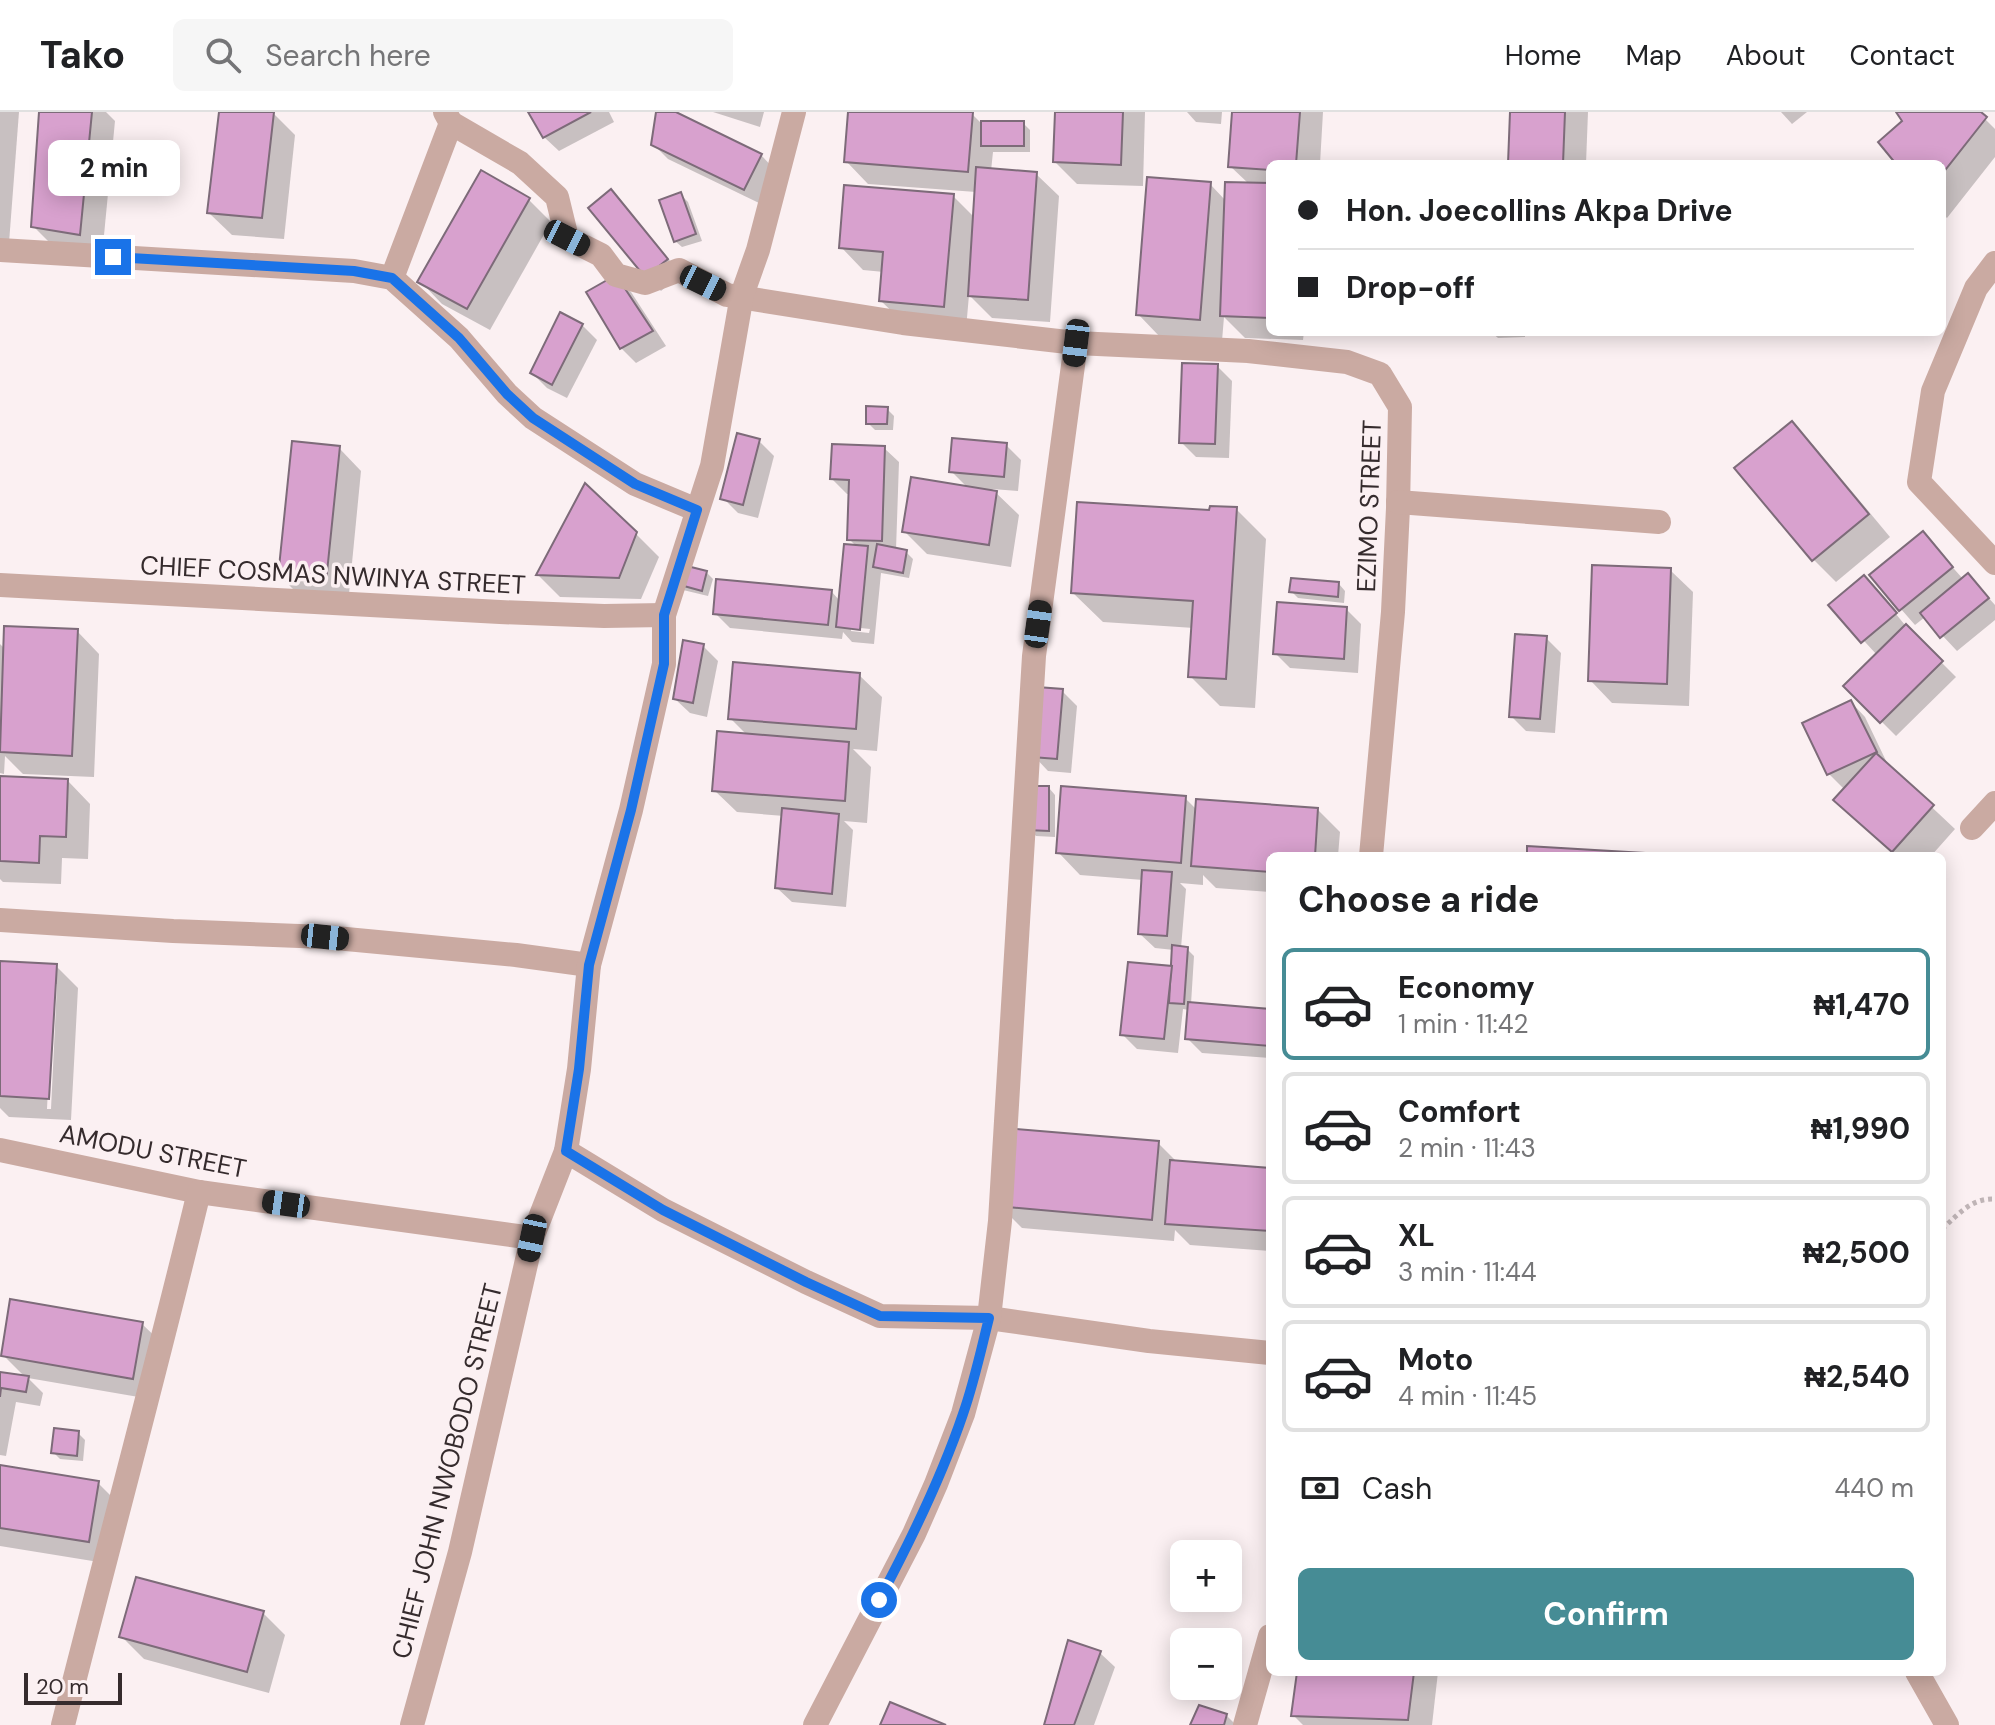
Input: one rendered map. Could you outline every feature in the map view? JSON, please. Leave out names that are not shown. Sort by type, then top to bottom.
[{"type":"street","name":"CHIEF JOHN NWOBODO STREET","points":[[412,1725],[460,1552],[507,1358],[532,1238],[566,1151],[579,1069],[589,965],[631,810],[664,664],[664,615],[712,466],[742,295],[758,250],[794,112]]},
{"type":"street","name":"EZIMO STREET","points":[[448,117],[520,163],[557,197],[567,238],[601,255],[616,275],[645,283],[679,270],[727,295],[903,323],[1076,343],[1262,352],[1347,362],[1380,374],[1400,407],[1393,612],[1371,852]]},
{"type":"street","points":[[392,278],[448,117]]},
{"type":"street","points":[[0,250],[354,271],[392,278],[459,338],[507,394],[533,418],[635,484],[697,510]]},
{"type":"street","points":[[1995,263],[1976,288],[1933,391],[1919,482],[1995,563]]},
{"type":"street","points":[[815,1725],[914,1534],[936,1484],[963,1414],[989,1318],[1000,1221],[1034,656],[1076,343]]},
{"type":"street","points":[[1398,502],[1659,522]]},
{"type":"street","name":"CHIEF COSMAS NWINYA STREET","points":[[0,585],[500,612],[664,615]]},
{"type":"street","points":[[1972,828],[1995,803]]},
{"type":"street","points":[[0,920],[325,937],[589,965]]},
{"type":"street","name":"AMODU STREET","points":[[0,1150],[199,1192],[532,1238]]},
{"type":"street","points":[[566,1151],[663,1210],[880,1316],[989,1318],[1149,1341],[1266,1353]]},
{"type":"street","points":[[63,1725],[199,1192]]},
{"type":"street","points":[[1245,1725],[1266,1650]]},
{"type":"street","points":[[1919,1676],[1947,1725]]},
{"type":"path","points":[[1946,1225],[1969,1204],[1995,1199]]},
{"type":"building","points":[[39,112],[92,112],[80,235],[31,227]]},
{"type":"building","points":[[219,112],[274,112],[262,218],[207,213]]},
{"type":"building","points":[[528,112],[591,112],[543,138]]},
{"type":"building","points":[[656,112],[676,112],[762,154],[744,190],[651,145]]},
{"type":"building","points":[[848,112],[973,112],[968,172],[844,162]]},
{"type":"building","points":[[1055,112],[1123,112],[1121,165],[1053,162]]},
{"type":"building","points":[[1232,112],[1300,112],[1296,160],[1266,160],[1266,170],[1228,167]]},
{"type":"building","points":[[1510,112],[1565,112],[1563,160],[1508,160]]},
{"type":"building","points":[[1896,112],[1981,112],[1987,117],[1946,169],[1946,160],[1893,160],[1878,142],[1902,121]]},
{"type":"building","points":[[981,121],[1024,121],[1024,146],[981,146]]},
{"type":"building","points":[[976,167],[1037,172],[1028,300],[968,296]]},
{"type":"building","points":[[481,170],[530,198],[467,309],[417,282]]},
{"type":"building","points":[[1147,177],[1211,182],[1200,320],[1136,315]]},
{"type":"building","points":[[1225,182],[1266,183],[1266,318],[1220,316]]},
{"type":"building","points":[[844,185],[954,194],[944,307],[879,301],[883,252],[839,248]]},
{"type":"building","points":[[611,189],[668,259],[645,277],[588,208]]},
{"type":"building","points":[[681,192],[696,234],[674,242],[659,200]]},
{"type":"building","points":[[616,275],[653,331],[620,349],[586,292]]},
{"type":"building","points":[[560,312],[583,324],[552,385],[530,373]]},
{"type":"building","points":[[1182,363],[1218,364],[1215,444],[1179,443]]},
{"type":"building","points":[[866,406],[888,407],[887,424],[866,424]]},
{"type":"building","points":[[1792,421],[1869,514],[1812,561],[1734,468]]},
{"type":"building","points":[[737,433],[760,439],[743,505],[720,499]]},
{"type":"building","points":[[952,438],[1007,443],[1004,477],[949,472]]},
{"type":"building","points":[[292,441],[340,446],[326,582],[278,577]]},
{"type":"building","points":[[832,444],[885,446],[882,541],[847,540],[849,480],[830,479]]},
{"type":"building","points":[[911,477],[997,491],[989,545],[902,532]]},
{"type":"building","points":[[585,483],[637,532],[619,578],[536,575]]},
{"type":"building","points":[[1077,502],[1209,510],[1210,506],[1237,507],[1226,679],[1188,677],[1193,601],[1071,593]]},
{"type":"building","points":[[1923,531],[1953,567],[1899,611],[1869,575]]},
{"type":"building","points":[[844,544],[868,546],[860,630],[836,627]]},
{"type":"building","points":[[877,544],[907,550],[903,573],[873,567]]},
{"type":"building","points":[[679,564],[707,571],[702,591],[673,583]]},
{"type":"building","points":[[1592,565],[1671,568],[1667,684],[1588,681]]},
{"type":"building","points":[[1968,573],[1989,598],[1940,638],[1920,613]]},
{"type":"building","points":[[1864,575],[1897,613],[1861,643],[1828,605]]},
{"type":"building","points":[[1291,578],[1339,582],[1338,597],[1289,592]]},
{"type":"building","points":[[716,579],[832,590],[828,625],[713,614]]},
{"type":"building","points":[[1277,602],[1347,607],[1344,659],[1273,654]]},
{"type":"building","points":[[1906,624],[1943,661],[1880,723],[1843,686]]},
{"type":"building","points":[[4,626],[78,629],[72,756],[0,752]]},
{"type":"building","points":[[1515,634],[1547,636],[1540,719],[1509,717]]},
{"type":"building","points":[[683,640],[704,644],[693,703],[673,699]]},
{"type":"building","points":[[733,662],[860,673],[856,729],[728,719]]},
{"type":"building","points":[[1037,687],[1063,689],[1057,759],[1032,757]]},
{"type":"building","points":[[1851,700],[1877,752],[1827,775],[1802,723]]},
{"type":"building","points":[[717,731],[849,742],[845,801],[712,791]]},
{"type":"building","points":[[1876,753],[1934,805],[1892,852],[1833,800]]},
{"type":"building","points":[[0,776],[68,779],[66,837],[40,836],[39,863],[0,861]]},
{"type":"building","points":[[1028,786],[1049,786],[1049,831],[1027,830]]},
{"type":"building","points":[[1061,786],[1186,796],[1181,863],[1056,853]]},
{"type":"building","points":[[1196,799],[1318,808],[1315,852],[1266,852],[1266,872],[1191,866]]},
{"type":"building","points":[[782,808],[839,814],[832,894],[775,888]]},
{"type":"building","points":[[1527,846],[1628,852],[1527,852]]},
{"type":"building","points":[[1142,870],[1172,872],[1167,936],[1138,934]]},
{"type":"building","points":[[1172,945],[1188,947],[1184,1004],[1169,1003]]},
{"type":"building","points":[[0,961],[57,964],[49,1099],[0,1096]]},
{"type":"building","points":[[1128,962],[1172,966],[1164,1039],[1120,1035]]},
{"type":"building","points":[[1188,1002],[1266,1009],[1266,1046],[1185,1039]]},
{"type":"building","points":[[1004,1128],[1159,1141],[1152,1220],[997,1206]]},
{"type":"building","points":[[1170,1160],[1266,1168],[1266,1231],[1165,1224]]},
{"type":"building","points":[[10,1299],[143,1322],[133,1379],[1,1356]]},
{"type":"building","points":[[0,1372],[29,1376],[26,1392],[1,1388],[0,1397]]},
{"type":"building","points":[[54,1428],[79,1431],[77,1456],[51,1453]]},
{"type":"building","points":[[0,1465],[99,1481],[89,1542],[0,1528]]},
{"type":"building","points":[[136,1577],[264,1611],[247,1672],[119,1637]]},
{"type":"building","points":[[1068,1640],[1101,1651],[1074,1725],[1044,1725]]},
{"type":"building","points":[[1296,1676],[1414,1676],[1408,1720],[1291,1716]]},
{"type":"building","points":[[890,1702],[946,1725],[880,1725]]},
{"type":"building","points":[[1199,1705],[1227,1714],[1224,1725],[1190,1725]]},
{"type":"route","points":[[113,257],[354,271],[392,278],[459,338],[507,394],[533,418],[635,484],[697,510],[664,615],[664,664],[631,810],[589,965],[579,1069],[566,1151],[663,1210],[880,1316],[989,1318],[975,1376],[956,1434],[914,1534],[879,1600]]}]
